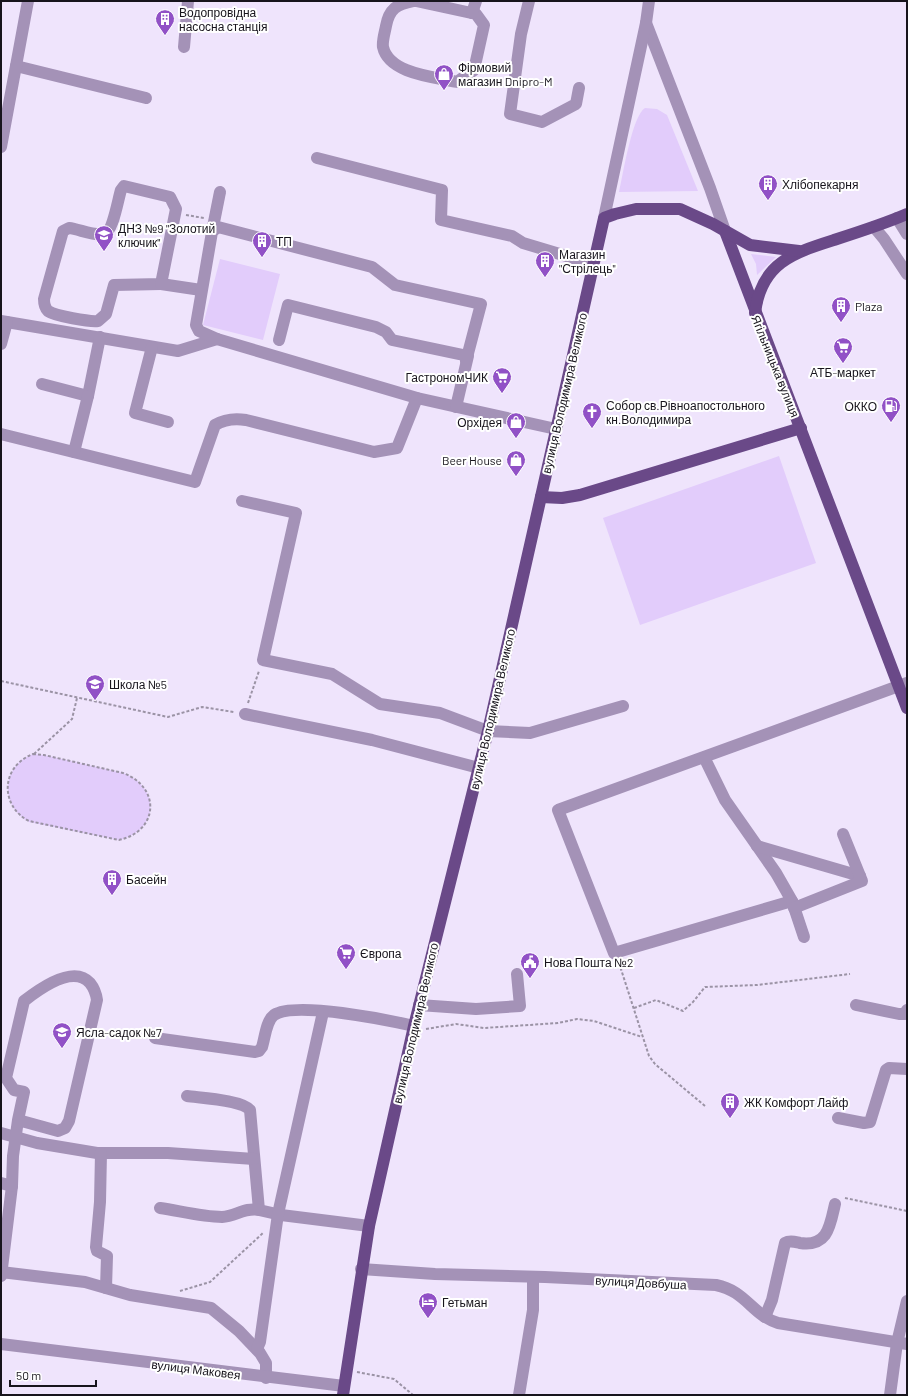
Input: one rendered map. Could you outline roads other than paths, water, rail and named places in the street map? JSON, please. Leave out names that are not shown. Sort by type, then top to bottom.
[{"type":"main road","points":[[604,218],[636,209],[672,208],[688,212],[750,246],[799,251]]},
{"type":"main road","points":[[755,314],[757,298],[763,283],[772,270],[785,259],[799,251],[874,227],[902,216]]},
{"type":"main road","name":"вулиця Володимира Великого","points":[[343,1391],[361,1269],[369,1226],[419,1005],[488,731],[604,218]]},
{"type":"main road","name":"Ягільницька вулиця","points":[[725,231],[755,314],[903,685],[907,708]]},
{"type":"main road","points":[[540,497],[562,498],[580,496],[801,428]]},
{"type":"street","points":[[1,146],[28,1]]},
{"type":"street","points":[[184,46],[188,1]]},
{"type":"street","points":[[413,1],[399,2],[388,16],[383,46],[387,58],[400,69],[457,82],[474,70],[484,25],[476,14],[416,1]]},
{"type":"street","points":[[472,13],[476,1]]},
{"type":"street","points":[[529,1],[521,34],[510,114],[542,122],[576,104],[579,88]]},
{"type":"street","name":"вулиця Володимира Великого","points":[[604,218],[646,23],[649,1]]},
{"type":"street","name":"Ягільницька вулиця","points":[[646,23],[707,180],[725,231]]},
{"type":"street","points":[[16,66],[146,98]]},
{"type":"street","points":[[317,158],[442,190],[441,220],[512,236],[523,243],[593,264]]},
{"type":"street","points":[[161,284],[176,209],[170,197],[124,186],[121,190],[111,226],[107,232],[104,234],[97,234],[69,228],[62,231],[44,303],[47,310],[53,313],[98,321],[106,314],[114,285],[161,284],[201,290]]},
{"type":"street","points":[[220,192],[201,290],[196,325],[200,331],[217,339],[417,398],[556,429]]},
{"type":"street","points":[[902,216],[907,234]]},
{"type":"street","points":[[213,226],[372,267],[395,285],[481,304],[456,407]]},
{"type":"street","points":[[874,227],[884,239],[907,274]]},
{"type":"street","points":[[279,340],[288,305],[376,327],[386,332],[392,340],[468,356]]},
{"type":"street","points":[[1,344],[4,321],[178,351],[217,339]]},
{"type":"street","points":[[74,452],[88,396],[100,337]]},
{"type":"street","points":[[152,347],[135,413],[168,422]]},
{"type":"street","points":[[42,384],[88,396]]},
{"type":"street","points":[[1,434],[195,482],[215,425],[224,420],[238,418],[374,452],[397,448],[417,398]]},
{"type":"street","points":[[242,501],[296,513],[262,660],[332,674],[380,704],[440,714],[488,731],[530,733],[623,706]]},
{"type":"street","points":[[843,834],[862,881],[793,904],[614,953],[558,810],[903,685]]},
{"type":"street","points":[[245,714],[372,740],[478,768]]},
{"type":"street","points":[[704,757],[726,800],[793,904],[804,937]]},
{"type":"street","points":[[757,846],[860,876]]},
{"type":"street","points":[[419,1005],[476,1009],[520,1006],[517,974]]},
{"type":"street","points":[[1,1276],[6,1184],[16,1138],[18,1120],[24,1092],[14,1090],[6,1078],[24,1001],[42,987],[57,980],[76,977],[85,979],[96,993],[97,1000],[68,1125],[58,1131],[18,1120]]},
{"type":"street","points":[[856,1005],[899,1014],[905,1014],[907,1010]]},
{"type":"street","points":[[155,1038],[254,1052],[260,1049],[269,1022],[274,1015],[289,1011],[363,1015],[414,1026]]},
{"type":"street","points":[[257,1350],[260,1342],[278,1217],[323,1012]]},
{"type":"street","points":[[838,1118],[864,1123],[870,1122],[886,1070],[889,1068],[907,1069]]},
{"type":"street","points":[[187,1096],[233,1103],[247,1107],[250,1110],[259,1210]]},
{"type":"street","points":[[1,1133],[16,1138],[101,1153],[168,1153],[254,1159]]},
{"type":"street","points":[[101,1153],[100,1202],[96,1251],[107,1256],[106,1288]]},
{"type":"street","points":[[765,1317],[772,1300],[785,1243],[791,1241],[810,1244],[819,1241],[828,1230],[835,1204]]},
{"type":"street","points":[[160,1208],[222,1217],[233,1216],[249,1209],[259,1210],[278,1217],[369,1226]]},
{"type":"street","name":"вулиця Довбуша","points":[[361,1269],[435,1274],[716,1285],[734,1291],[765,1317],[784,1324],[902,1343]]},
{"type":"street","points":[[2,1272],[74,1280],[130,1295],[212,1308],[224,1317],[257,1350],[266,1363],[266,1378]]},
{"type":"street","points":[[520,1395],[533,1310],[533,1277]]},
{"type":"street","points":[[890,1395],[902,1343],[907,1301]]},
{"type":"street","name":"вулиця Маковея","points":[[1,1344],[266,1378],[343,1391]]},
{"type":"place","name":"Водопровідна насосна станція","points":[[165,36]]},
{"type":"place","name":"Фірмовий магазин Dnipro-M","points":[[444,91]]},
{"type":"place","name":"Хлібопекарня","points":[[768,201]]},
{"type":"place","name":"ДНЗ №9 \"Золотий ключик\"","points":[[104,252]]},
{"type":"place","name":"ТП","points":[[262,258]]},
{"type":"place","name":"Магазин \"Стрілець\"","points":[[545,278]]},
{"type":"place","name":"Plaza","points":[[841,323]]},
{"type":"place","name":"АТБ-маркет","points":[[843,364]]},
{"type":"place","name":"ГастрономЧИК","points":[[502,394]]},
{"type":"place","name":"ОККО","points":[[891,423]]},
{"type":"place","name":"Собор св.Рівноапостольного кн.Володимира","points":[[592,429]]},
{"type":"place","name":"Орхідея","points":[[516,439]]},
{"type":"place","name":"Beer House","points":[[516,477]]},
{"type":"place","name":"Школа №5","points":[[95,701]]},
{"type":"place","name":"Басейн","points":[[112,896]]},
{"type":"place","name":"Європа","points":[[346,970]]},
{"type":"place","name":"Нова Пошта №2","points":[[530,979]]},
{"type":"place","name":"Ясла-садок №7","points":[[62,1049]]},
{"type":"place","name":"ЖК Комфорт Лайф","points":[[730,1119]]},
{"type":"place","name":"Гетьман","points":[[428,1319]]}]
